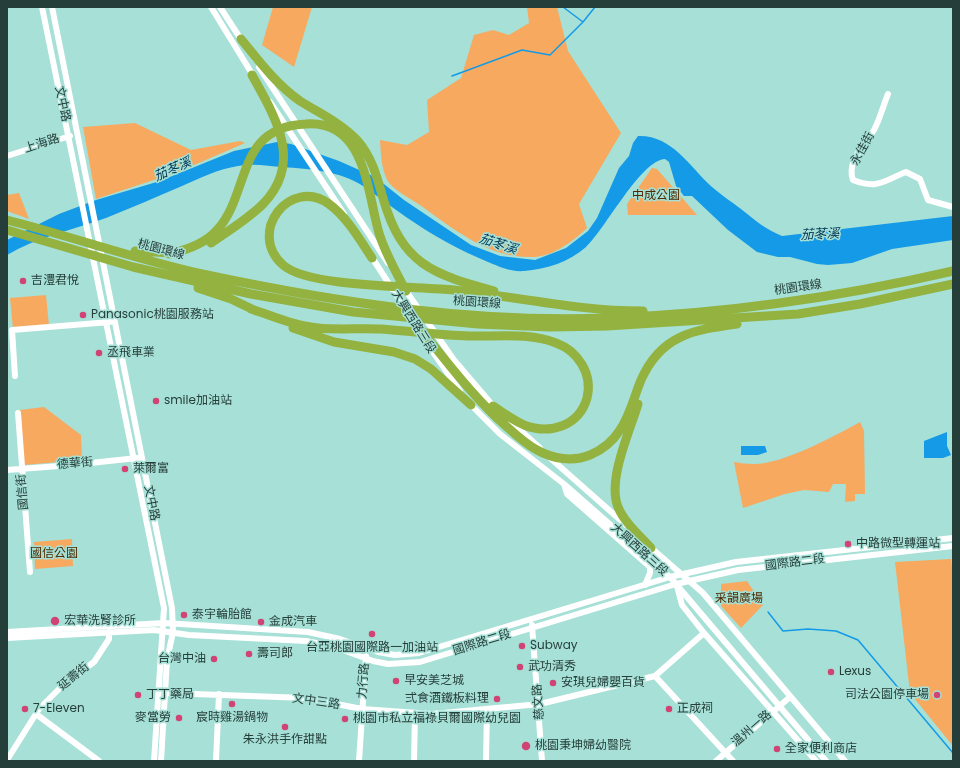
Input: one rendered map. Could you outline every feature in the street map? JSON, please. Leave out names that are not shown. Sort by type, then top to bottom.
[{"type":"highway","points":[[241,39],[278,84],[299,100],[343,128],[362,147],[374,168],[387,212],[395,232],[402,244],[423,264],[443,275],[509,295],[552,304]]},
{"type":"highway","points":[[132,252],[169,254],[190,252],[210,243],[263,204],[274,189],[280,177],[283,163],[284,145],[276,120],[252,75]]},
{"type":"highway","points":[[169,254],[201,243],[213,234],[222,224],[228,213],[250,158],[262,142],[282,128],[308,123],[317,124],[333,130],[347,140],[358,155],[366,176],[380,234],[407,292]]},
{"type":"highway","points":[[372,258],[338,212],[329,203],[318,198],[306,197],[293,200],[280,208],[271,223],[269,230],[270,244],[275,256],[285,266],[307,276],[361,284],[439,289],[552,304],[626,311],[707,311]]},
{"type":"highway","name":"桃園環線","points":[[7,220],[95,245],[132,252],[205,275],[405,313],[437,321],[550,327],[750,319],[798,314],[860,304],[953,284]]},
{"type":"highway","name":"桃園環線","points":[[7,230],[133,267],[296,302],[405,313],[430,311],[484,316],[578,319],[651,316],[748,307],[859,291],[953,272]]},
{"type":"highway","points":[[133,267],[214,293],[295,324],[317,328],[393,330],[470,336],[522,336],[548,340],[572,352],[583,365],[587,374],[588,389],[584,406],[575,418],[563,426],[544,430],[535,428],[523,425],[491,408]]},
{"type":"highway","points":[[251,308],[281,323],[317,337],[334,342],[394,352],[415,358],[431,369],[471,405]]},
{"type":"highway","points":[[405,313],[462,381],[528,445],[546,455],[557,458],[571,459],[587,456],[609,442],[622,427],[645,372],[657,356],[675,339],[686,334],[750,319]]},
{"type":"highway","points":[[651,548],[622,515],[616,501],[614,487],[618,468],[642,389],[657,356]]},
{"type":"street","name":"文中路","points":[[42,7],[164,608],[154,761]]},
{"type":"street","name":"文中路","points":[[52,7],[172,608],[173,632],[167,660],[162,761]]},
{"type":"street","name":"大興西路三段","points":[[211,7],[252,75],[324,182],[405,313],[442,367],[471,405],[500,434],[564,484],[670,577],[826,761]]},
{"type":"street","name":"大興西路三段","points":[[220,7],[407,292],[454,360],[491,408],[681,575],[845,761]]},
{"type":"street","name":"永佳街","points":[[888,94],[879,120],[855,160],[851,175],[853,180],[867,184],[881,184],[906,172],[920,179],[928,200],[953,207]]},
{"type":"street","name":"上海路","points":[[7,156],[78,134]]},
{"type":"street","points":[[84,215],[92,212]]},
{"type":"street","points":[[15,376],[12,330],[115,321]]},
{"type":"street","name":"國信街","points":[[18,413],[21,469],[30,572]]},
{"type":"street","name":"德華街","points":[[7,470],[142,457]]},
{"type":"street","points":[[564,484],[567,494],[650,567],[650,573],[644,585]]},
{"type":"street","name":"國際路二段","points":[[7,632],[164,623],[308,632],[340,639],[395,655],[419,653],[670,577],[736,562],[953,538]]},
{"type":"street","name":"國際路二段","points":[[7,638],[163,630],[189,635],[306,641],[332,646],[365,658],[388,664],[420,662],[676,584],[738,570],[953,546]]},
{"type":"street","points":[[825,552],[826,559]]},
{"type":"street","name":"大興西路三段","points":[[676,584],[682,605],[704,633],[816,761]]},
{"type":"street","name":"慈文路","points":[[531,619],[540,704],[542,761]]},
{"type":"street","name":"延壽街","points":[[7,760],[36,714],[62,686],[94,662],[109,639],[109,632]]},
{"type":"street","points":[[704,633],[655,676],[733,761]]},
{"type":"street","name":"力行路","points":[[359,761],[365,658],[367,648]]},
{"type":"street","name":"文中三路","points":[[166,693],[306,698],[362,709],[415,714],[432,714],[540,704],[655,676]]},
{"type":"street","points":[[216,761],[219,694]]},
{"type":"street","name":"大興西路三段","points":[[789,698],[840,761]]},
{"type":"street","name":"溫州一路","points":[[716,761],[772,711],[789,698]]},
{"type":"street","points":[[486,761],[487,710]]},
{"type":"street","points":[[36,714],[98,761]]},
{"type":"street","points":[[414,761],[415,714]]},
{"type":"green space","points":[[273,7],[312,7],[294,67],[262,45]]},
{"type":"green space","points":[[527,7],[557,7],[568,51],[621,133],[579,204],[587,228],[576,238],[556,251],[534,257],[502,253],[487,248],[459,233],[396,190],[390,184],[385,174],[382,163],[380,140],[407,145],[429,132],[427,100],[461,78],[474,35],[493,30],[509,35],[529,23]]},
{"type":"green space","points":[[135,123],[191,150],[240,141],[245,143],[178,172],[96,199],[83,127]]},
{"type":"green space","name":"中成公園","points":[[652,168],[657,169],[697,215],[628,215],[627,204]]},
{"type":"green space","points":[[19,193],[29,219],[7,211],[7,195]]},
{"type":"green space","points":[[46,295],[49,326],[13,329],[10,298]]},
{"type":"green space","points":[[44,407],[81,435],[82,460],[24,465],[20,410]]},
{"type":"green space","points":[[860,422],[864,431],[865,494],[855,494],[855,501],[845,502],[846,484],[833,484],[829,492],[804,490],[785,494],[743,508],[734,462],[753,464],[778,460],[808,449]]},
{"type":"green space","name":"國信公園","points":[[72,539],[73,566],[35,569],[34,542]]},
{"type":"green space","points":[[951,559],[953,576],[953,746],[910,693],[895,562]]},
{"type":"green space","name":"采韻廣場","points":[[747,581],[763,605],[741,628],[721,606],[721,584]]},
{"type":"water","name":"茄苳溪","points":[[638,136],[650,137],[670,146],[679,153],[715,190],[771,231],[782,236],[953,216],[953,240],[892,249],[852,263],[828,265],[757,252],[728,230],[692,196],[684,196],[676,186],[669,162],[665,159],[656,162],[645,170],[586,247],[572,257],[557,264],[533,270],[515,271],[488,262],[446,242],[416,224],[363,186],[345,177],[314,170],[261,165],[244,165],[223,169],[209,174],[106,218],[30,243],[7,255],[7,240],[59,214],[96,200],[160,181],[234,151],[277,142],[291,144],[339,161],[375,177],[404,200],[471,245],[500,256],[535,260],[566,248],[588,231],[597,218],[619,168],[629,156],[633,143]]},
{"type":"water","points":[[947,432],[947,446],[951,455],[943,458],[924,458],[924,441]]},
{"type":"water","points":[[741,446],[765,446],[767,452],[758,455],[741,455]]},
{"type":"waterway","points":[[563,7],[583,22],[595,7]]},
{"type":"waterway","points":[[452,76],[522,50],[550,55],[583,22]]},
{"type":"waterway","points":[[768,612],[783,631],[808,629],[836,631],[858,640],[953,753]]},
{"type":"place","name":"吉澧君悅","points":[[23,281]]},
{"type":"place","name":"Panasonic桃園服務站","points":[[83,315]]},
{"type":"place","name":"丞飛車業","points":[[99,353]]},
{"type":"place","name":"smile加油站","points":[[156,401]]},
{"type":"place","name":"萊爾富","points":[[125,469]]},
{"type":"place","name":"中路微型轉運站","points":[[848,544]]},
{"type":"place","name":"泰宇輪胎館","points":[[184,615]]},
{"type":"place","name":"宏華洗腎診所","points":[[55,621]]},
{"type":"place","name":"金成汽車","points":[[261,622]]},
{"type":"place","name":"台亞桃園國際路一加油站","points":[[372,634]]},
{"type":"place","name":"Subway","points":[[522,646]]},
{"type":"place","name":"壽司郎","points":[[249,654]]},
{"type":"place","name":"台灣中油","points":[[214,659]]},
{"type":"place","name":"武功清秀","points":[[520,667]]},
{"type":"place","name":"Lexus","points":[[831,672]]},
{"type":"place","name":"早安美芝城","points":[[396,681]]},
{"type":"place","name":"安琪兒婦嬰百貨","points":[[553,683]]},
{"type":"place","name":"丁丁藥局","points":[[138,695]]},
{"type":"place","name":"司法公園停車場","points":[[937,695]]},
{"type":"place","name":"弍食酒鐵板料理","points":[[497,699]]},
{"type":"place","name":"宸時雞湯鍋物","points":[[232,704]]},
{"type":"place","name":"7-Eleven","points":[[25,709]]},
{"type":"place","name":"正成祠","points":[[669,709]]},
{"type":"place","name":"麥當勞","points":[[179,718]]},
{"type":"place","name":"桃園市私立福祿貝爾國際幼兒園","points":[[345,719]]},
{"type":"place","name":"朱永洪手作甜點","points":[[285,727]]},
{"type":"place","name":"桃園秉坤婦幼醫院","points":[[526,746]]},
{"type":"place","name":"全家便利商店","points":[[777,749]]}]
